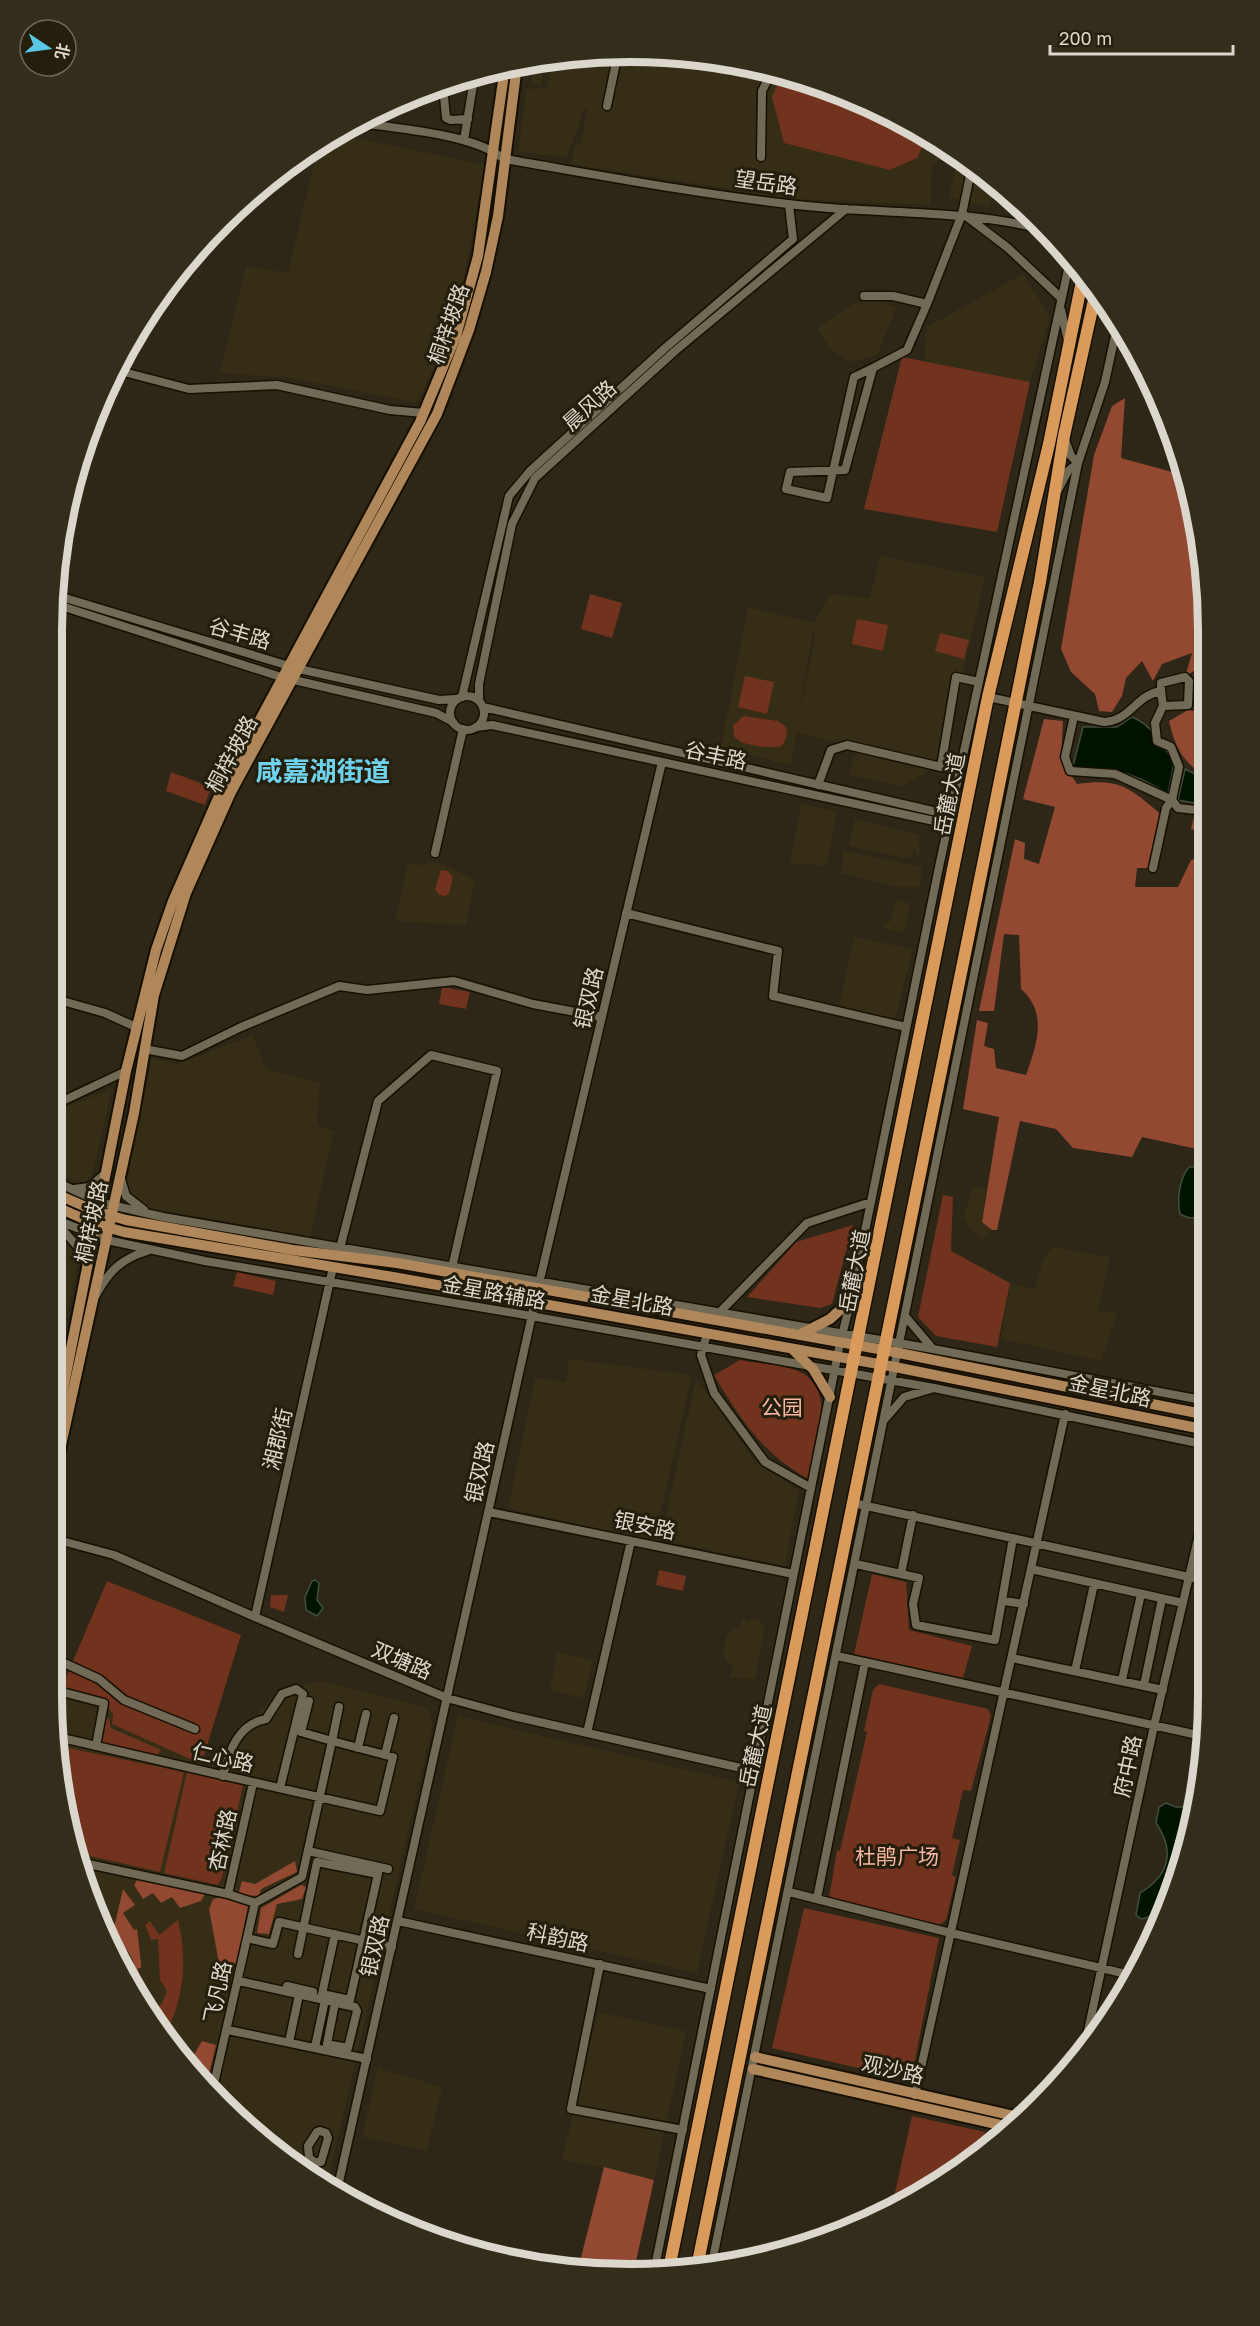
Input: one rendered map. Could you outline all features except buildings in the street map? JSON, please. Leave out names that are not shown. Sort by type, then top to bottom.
[{"type":"highway","name":"岳麓大道","points":[[670,2263],[988,697],[1030,529],[1081,284]]},
{"type":"highway","points":[[698,2260],[1016,704],[1040,582],[1064,436],[1094,301]]},
{"type":"main road","name":"桐梓坡路","points":[[62,1443],[121,1178],[154,994],[186,894],[231,792],[437,414],[469,330],[486,272],[498,216],[516,73]]},
{"type":"main road","name":"桐梓坡路","points":[[62,1386],[109,1170],[126,1071],[156,950],[173,901],[219,796],[287,665],[424,413],[456,336],[478,256],[491,148],[503,76]]},
{"type":"main road","name":"金星北路","points":[[62,1194],[113,1212],[293,1250],[339,1251],[539,1285],[800,1335],[841,1338],[885,1345],[1198,1413]]},
{"type":"main road","name":"金星北路","points":[[62,1211],[96,1231],[109,1234],[333,1267],[536,1302],[895,1367],[1198,1429]]},
{"type":"main road","points":[[800,1335],[830,1318],[851,1300]]},
{"type":"main road","points":[[792,1349],[811,1367],[830,1397]]},
{"type":"main road","name":"观沙路","points":[[755,2057],[1013,2116]]},
{"type":"main road","name":"观沙路","points":[[753,2069],[999,2125]]},
{"type":"street","points":[[607,106],[616,62]]},
{"type":"street","points":[[761,157],[762,91],[768,79]]},
{"type":"street","points":[[464,140],[473,84]]},
{"type":"street","points":[[446,92],[446,118],[468,119]]},
{"type":"street","points":[[371,125],[464,140],[491,148],[504,159],[489,165]]},
{"type":"street","name":"望岳路","points":[[504,159],[789,204],[962,214],[1003,219],[1030,226]]},
{"type":"street","points":[[873,368],[845,470],[834,470],[790,472],[786,489],[827,498],[834,470],[854,377],[907,350],[962,214],[970,175]]},
{"type":"street","name":"晨风路","points":[[459,698],[509,496],[530,471],[664,349],[793,239],[789,204]]},
{"type":"street","name":"晨风路","points":[[481,704],[479,684],[512,524],[535,478],[675,351],[846,209]]},
{"type":"street","points":[[962,214],[1008,248],[1060,302],[1069,343]]},
{"type":"street","points":[[656,2263],[841,1338],[851,1300],[949,820],[1068,268]]},
{"type":"street","points":[[864,296],[893,296],[927,304]]},
{"type":"street","points":[[713,2259],[868,1506],[1078,463],[1083,442],[1105,382],[1116,336]]},
{"type":"street","points":[[124,372],[189,389],[277,385],[390,410],[424,413]]},
{"type":"street","points":[[1064,436],[1071,456],[1078,463]]},
{"type":"street","points":[[1054,495],[1068,471],[1078,463]]},
{"type":"street","name":"谷丰路","points":[[63,597],[299,669],[439,700],[459,698]]},
{"type":"street","name":"谷丰路","points":[[63,606],[281,677],[436,713],[453,722]]},
{"type":"street","points":[[818,785],[831,750],[847,745],[941,767],[956,677],[979,682]]},
{"type":"street","points":[[1153,868],[1166,808],[1172,800],[1179,767],[1171,747],[1157,741],[1155,723],[1163,706],[1161,683],[1185,677],[1189,681],[1188,705],[1163,706]]},
{"type":"street","points":[[988,697],[1074,716],[1116,722],[1126,716],[1149,693],[1161,691]]},
{"type":"street","points":[[471,696],[481,704],[483,718],[476,727],[463,729],[453,722],[451,708],[459,698],[471,696]]},
{"type":"street","name":"谷丰路","points":[[481,704],[818,785],[949,820]]},
{"type":"street","points":[[1074,716],[1065,757],[1070,771],[1115,774],[1172,800],[1178,808],[1198,810]]},
{"type":"street","name":"谷丰路","points":[[476,727],[492,725],[949,820]]},
{"type":"street","points":[[435,853],[463,729]]},
{"type":"street","name":"银双路","points":[[340,2184],[539,1285],[662,762]]},
{"type":"street","points":[[626,913],[778,951],[773,996],[906,1027]]},
{"type":"street","points":[[144,1048],[183,1056],[240,1027],[339,986],[367,990],[454,981],[533,1004],[602,1017]]},
{"type":"street","points":[[62,1001],[105,1013],[136,1027]]},
{"type":"street","points":[[113,1212],[149,1214],[339,1251],[378,1101],[431,1055],[497,1071],[451,1270]]},
{"type":"street","points":[[62,1101],[126,1071]]},
{"type":"street","points":[[73,1189],[89,1187],[109,1170]]},
{"type":"street","points":[[121,1178],[126,1196],[149,1214]]},
{"type":"street","points":[[62,1184],[101,1208]]},
{"type":"street","points":[[712,1319],[807,1223],[871,1202]]},
{"type":"street","points":[[62,1221],[96,1231]]},
{"type":"street","points":[[62,1229],[82,1252],[88,1270]]},
{"type":"street","name":"金星路辅路","points":[[109,1234],[150,1250],[934,1388],[1198,1443]]},
{"type":"street","points":[[96,1296],[107,1275],[122,1260],[150,1250]]},
{"type":"street","name":"湘郡街","points":[[255,1617],[333,1267]]},
{"type":"street","name":"金星路辅路","points":[[539,1285],[812,1329],[841,1338]]},
{"type":"street","points":[[905,1316],[933,1349]]},
{"type":"street","points":[[707,1334],[701,1355],[714,1393],[765,1462],[811,1488]]},
{"type":"street","points":[[898,1348],[933,1349],[1198,1399]]},
{"type":"street","points":[[884,1419],[904,1397],[934,1388]]},
{"type":"street","points":[[915,2095],[1065,1414]]},
{"type":"street","points":[[853,1503],[1198,1579]]},
{"type":"street","name":"银安路","points":[[489,1512],[793,1574]]},
{"type":"street","points":[[901,1574],[913,1515]]},
{"type":"street","points":[[856,1564],[919,1578],[913,1604],[916,1625],[995,1640],[1004,1601],[1013,1538]]},
{"type":"street","name":"府中路","points":[[1087,2033],[1154,1726],[1198,1538]]},
{"type":"street","points":[[587,1733],[631,1540]]},
{"type":"street","name":"双塘路","points":[[62,1541],[114,1555],[447,1698],[754,1771]]},
{"type":"street","points":[[1031,1569],[1183,1603]]},
{"type":"street","points":[[1075,1671],[1094,1584]]},
{"type":"street","points":[[1122,1680],[1141,1594]]},
{"type":"street","points":[[1144,1685],[1162,1599]]},
{"type":"street","points":[[1004,1601],[1024,1604]]},
{"type":"street","points":[[837,1656],[1197,1735]]},
{"type":"street","points":[[1012,1658],[1163,1690]]},
{"type":"street","points":[[62,1662],[99,1679],[124,1700],[195,1729]]},
{"type":"street","points":[[817,1898],[865,1662]]},
{"type":"street","points":[[223,1776],[230,1748],[240,1736],[254,1721],[266,1719],[282,1694],[296,1689],[303,1694],[280,1788]]},
{"type":"street","points":[[62,1692],[104,1703],[96,1746]]},
{"type":"street","points":[[309,1701],[301,1732],[386,1755],[394,1718]]},
{"type":"street","points":[[255,1903],[302,1877],[339,1707]]},
{"type":"street","points":[[358,1748],[366,1714]]},
{"type":"street","name":"仁心路","points":[[63,1738],[380,1811],[393,1757],[386,1755]]},
{"type":"street","name":"杏林路","points":[[253,1783],[228,1894],[255,1903]]},
{"type":"street","points":[[308,1851],[388,1869]]},
{"type":"street","points":[[238,1981],[299,1995],[350,2000],[378,1874],[317,1862],[298,1954]]},
{"type":"street","points":[[88,1865],[228,1894]]},
{"type":"street","points":[[789,1892],[951,1934],[1125,1974]]},
{"type":"street","name":"飞凡路","points":[[214,2083],[255,1903]]},
{"type":"street","name":"科韵路","points":[[398,1921],[711,1989]]},
{"type":"street","points":[[247,1938],[273,1944],[279,1922],[392,1947]]},
{"type":"street","points":[[315,2047],[335,1934]]},
{"type":"street","points":[[600,1964],[571,2109],[682,2130]]},
{"type":"street","points":[[287,1986],[355,2007],[357,2011],[348,2048],[327,2044],[335,2002]]},
{"type":"street","points":[[290,2042],[299,1995]]},
{"type":"street","points":[[228,2030],[367,2059]]},
{"type":"street","points":[[313,2168],[314,2162]]},
{"type":"shaded area","points":[[630,62],[667,63],[741,72],[813,92],[848,105],[881,120],[945,156],[932,165],[930,205],[791,199],[571,164],[575,146],[581,144],[587,110],[584,109],[567,157],[518,152],[527,89],[547,88],[551,67],[556,66]]},
{"type":"shaded area","points":[[544,68],[541,85],[531,84],[532,70]]},
{"type":"shaded area","points":[[349,136],[486,165],[461,292],[448,337],[417,403],[291,378],[220,373],[246,266],[288,273],[316,156]]},
{"type":"shaded area","points":[[956,164],[992,193],[989,207],[949,197]]},
{"type":"shaded area","points":[[1023,274],[1050,316],[1030,382],[924,362],[927,327]]},
{"type":"shaded area","points":[[877,299],[897,307],[877,355],[851,362],[831,350],[817,328],[856,302]]},
{"type":"shaded area","points":[[1125,398],[1121,458],[1176,473],[1188,519],[1194,556],[1198,668],[1185,677],[1192,653],[1162,664],[1153,681],[1142,661],[1126,678],[1122,696],[1112,712],[1099,711],[1095,694],[1071,672],[1061,649],[1094,455],[1112,406]]},
{"type":"shaded area","points":[[880,556],[985,577],[941,767],[796,733],[791,765],[721,748],[748,607],[814,623],[830,594],[870,598]],"holes":[[[814,627],[815,641],[800,709]]]},
{"type":"shaded area","points":[[1188,710],[1198,712],[1198,772],[1183,756],[1176,744],[1169,721]]},
{"type":"shaded area","points":[[1132,717],[1151,730],[1174,763],[1168,794],[1124,773],[1075,770],[1073,766],[1083,727],[1117,727]]},
{"type":"shaded area","points":[[1044,719],[1063,721],[1061,760],[1077,784],[1104,783],[1124,787],[1162,815],[1153,868],[1137,868],[1135,887],[1178,887],[1191,860],[1198,858],[1198,1149],[1142,1137],[1132,1157],[1073,1148],[1056,1129],[1020,1121],[997,1230],[992,1230],[982,1222],[999,1117],[963,1109],[977,1020],[988,1023],[984,1046],[994,1049],[996,1068],[1026,1075],[1034,1052],[1038,1029],[1037,1019],[1035,1008],[1021,989],[1019,935],[1004,934],[994,1011],[979,1011],[1015,839],[1025,843],[1024,859],[1039,864],[1055,807],[1023,799]]},
{"type":"shaded area","points":[[856,751],[926,767],[925,773],[903,786],[849,775]]},
{"type":"shaded area","points":[[1185,769],[1198,776],[1198,804],[1178,800]]},
{"type":"shaded area","points":[[801,804],[837,811],[827,866],[790,863]]},
{"type":"shaded area","points":[[1195,813],[1198,813],[1198,831],[1191,829]]},
{"type":"shaded area","points":[[855,819],[919,835],[920,860],[914,848],[912,857],[901,857],[849,846]]},
{"type":"shaded area","points":[[843,851],[922,867],[920,887],[898,887],[841,873]]},
{"type":"shaded area","points":[[439,862],[475,880],[466,925],[395,921],[408,863],[419,865]]},
{"type":"shaded area","points":[[896,900],[910,903],[905,932],[883,929],[884,923],[890,922]]},
{"type":"shaded area","points":[[854,937],[913,949],[894,1023],[838,1011]]},
{"type":"shaded area","points":[[253,1035],[266,1069],[320,1083],[317,1125],[334,1131],[310,1238],[143,1207],[125,1189],[152,1058],[178,1064]]},
{"type":"shaded area","points":[[112,1089],[89,1190],[62,1175],[62,1108]]},
{"type":"shaded area","points":[[1198,1166],[1198,1216],[1191,1218],[1180,1214],[1179,1202],[1183,1177],[1189,1167]]},
{"type":"shaded area","points":[[972,1186],[986,1188],[982,1222],[992,1230],[982,1240],[969,1227],[964,1217]]},
{"type":"shaded area","points":[[62,1236],[76,1243],[78,1262],[62,1341]]},
{"type":"shaded area","points":[[1052,1247],[1110,1257],[1098,1310],[1117,1314],[1101,1361],[1001,1339],[1010,1283],[1035,1289],[1043,1259]]},
{"type":"shaded area","points":[[569,1359],[692,1375],[654,1542],[508,1508],[535,1378],[566,1382]]},
{"type":"shaded area","points":[[696,1378],[756,1463],[799,1490],[785,1566],[661,1540]]},
{"type":"shaded area","points":[[312,1581],[319,1583],[317,1600],[323,1608],[317,1616],[306,1610],[305,1597]]},
{"type":"shaded area","points":[[750,1618],[761,1620],[760,1624],[765,1625],[755,1679],[730,1678],[733,1665],[728,1664],[723,1654],[726,1637],[735,1628],[740,1628],[742,1619],[749,1622]]},
{"type":"shaded area","points":[[557,1652],[593,1660],[584,1698],[550,1690]]},
{"type":"shaded area","points":[[323,1681],[428,1708],[433,1724],[329,2178],[284,2147],[255,2123],[203,2071],[157,2012],[120,1947],[92,1879],[72,1807],[66,1770],[62,1687],[106,1701],[113,1715],[190,1759],[223,1767],[226,1746],[282,1688]]},
{"type":"shaded area","points":[[458,1716],[739,1782],[697,1973],[414,1909]]},
{"type":"shaded area","points":[[1166,1803],[1176,1807],[1188,1807],[1168,1879],[1155,1914],[1142,1919],[1136,1915],[1140,1893],[1158,1878],[1166,1861],[1166,1843],[1156,1823],[1159,1807]]},
{"type":"shaded area","points":[[295,1861],[297,1872],[261,1889],[259,1896],[238,1895],[242,1881],[255,1884]]},
{"type":"shaded area","points":[[137,1880],[206,1892],[201,1901],[180,1908],[172,1897],[161,1903],[153,1893],[143,1899],[134,1885]]},
{"type":"shaded area","points":[[301,1885],[306,1887],[302,1899],[277,1904],[269,1934],[257,1933],[261,1908]]},
{"type":"shaded area","points":[[123,1889],[135,1905],[123,1913],[134,1930],[137,1929],[141,1963],[141,1968],[138,1968],[140,1982],[135,1974],[130,1955],[117,1940],[113,1932]]},
{"type":"shaded area","points":[[221,1897],[248,1906],[235,1972],[220,1969],[209,1909],[213,1899]]},
{"type":"shaded area","points":[[598,2012],[686,2031],[654,2180],[562,2159]]},
{"type":"shaded area","points":[[202,2041],[216,2045],[208,2077],[192,2058]]},
{"type":"shaded area","points":[[378,2068],[442,2087],[427,2151],[362,2137]]},
{"type":"shaded area","points":[[604,2167],[654,2180],[635,2264],[580,2262]]},
{"type":"green space","points":[[779,82],[813,92],[881,120],[924,144],[917,158],[890,170],[784,143],[772,97]]},
{"type":"green space","points":[[902,357],[1030,382],[997,532],[864,509]]},
{"type":"green space","points":[[590,594],[622,603],[612,638],[581,629]]},
{"type":"green space","points":[[857,619],[888,625],[883,651],[852,644]]},
{"type":"green space","points":[[940,633],[969,640],[964,659],[935,651]]},
{"type":"green space","points":[[745,676],[774,682],[767,714],[738,707]]},
{"type":"green space","points":[[743,716],[778,721],[787,728],[782,746],[756,746],[737,739],[734,736],[733,726]]},
{"type":"green space","points":[[171,772],[211,787],[205,805],[166,791]]},
{"type":"green space","points":[[441,870],[448,871],[453,877],[449,894],[445,896],[438,894],[435,889]]},
{"type":"green space","points":[[442,987],[470,992],[466,1009],[439,1004]]},
{"type":"green space","points":[[943,1195],[953,1197],[951,1251],[1010,1283],[997,1347],[936,1336],[918,1317]]},
{"type":"green space","points":[[853,1225],[832,1304],[820,1308],[747,1297],[796,1242]]},
{"type":"green space","points":[[237,1272],[276,1281],[273,1295],[233,1286]]},
{"type":"green space","name":"公园","points":[[740,1360],[793,1369],[812,1380],[819,1392],[821,1420],[808,1479],[777,1458],[754,1434],[743,1421],[714,1375]]},
{"type":"green space","points":[[659,1570],[686,1576],[683,1591],[656,1585]]},
{"type":"green space","points":[[872,1574],[906,1582],[909,1630],[972,1646],[963,1678],[854,1654]]},
{"type":"green space","points":[[107,1581],[241,1635],[202,1762],[190,1759],[112,1724],[113,1715],[105,1701],[62,1687]]},
{"type":"green space","points":[[271,1595],[288,1595],[284,1612],[270,1607]]},
{"type":"green space","name":"杜鹃广场","points":[[879,1684],[988,1709],[991,1716],[971,1791],[963,1790],[952,1838],[960,1840],[952,1875],[956,1877],[946,1920],[939,1925],[832,1902],[829,1898],[837,1850],[840,1851],[867,1732],[864,1731],[873,1690]]},
{"type":"green space","points":[[109,1718],[111,1728],[161,1750],[157,1756],[100,1743],[103,1721]]},
{"type":"green space","points":[[64,1747],[184,1772],[160,1872],[85,1855],[72,1807]]},
{"type":"green space","points":[[188,1768],[244,1781],[222,1878],[218,1885],[164,1873]]},
{"type":"green space","points":[[804,1908],[939,1938],[915,2060],[909,2068],[888,2075],[772,2048]]},
{"type":"green space","points":[[178,1920],[183,1950],[182,1980],[180,1994],[169,2028],[156,2009],[162,2003],[167,1991],[160,1980],[158,1939],[151,1940],[145,1925],[150,1921],[159,1935]]},
{"type":"green space","points":[[912,2116],[985,2132],[983,2141],[976,2147],[946,2169],[894,2199]]},
{"type":"district","name":"咸嘉湖街道","points":[[323,771]]}]
